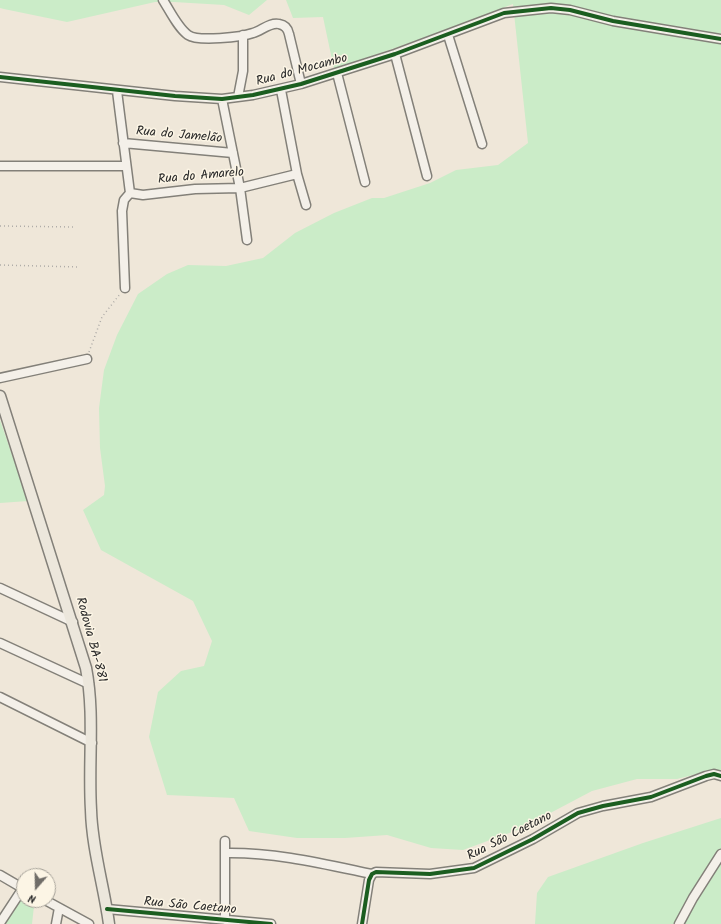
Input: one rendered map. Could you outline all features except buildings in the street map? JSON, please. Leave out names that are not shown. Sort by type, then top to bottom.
[{"type":"main road","name":"Rodovia BA-881","points":[[0,396],[73,622],[89,684],[92,708],[90,809],[92,837],[109,924]]},
{"type":"street","points":[[163,0],[182,28],[192,37],[202,38],[252,34],[274,24],[286,27],[301,84]]},
{"type":"street","name":"Rua do Mocambo","points":[[0,77],[117,91],[222,98],[238,97],[281,90],[337,73],[395,54],[504,13],[551,8],[570,10],[613,21],[721,39]]},
{"type":"street","points":[[448,34],[482,144]]},
{"type":"street","points":[[238,97],[243,71],[243,35]]},
{"type":"street","points":[[395,54],[427,176]]},
{"type":"street","points":[[337,73],[365,182]]},
{"type":"street","points":[[281,90],[298,174],[306,205]]},
{"type":"street","points":[[117,91],[130,193],[124,200],[122,211],[125,288]]},
{"type":"street","points":[[222,98],[240,188],[247,240]]},
{"type":"street","name":"Rua do Jamelão","points":[[123,143],[233,153]]},
{"type":"street","points":[[0,166],[126,166]]},
{"type":"street","name":"Rua do Amarelo","points":[[130,193],[142,195],[195,189],[240,188],[298,174]]},
{"type":"street","points":[[0,378],[87,359]]},
{"type":"street","points":[[0,588],[73,622]]},
{"type":"street","points":[[0,643],[89,684]]},
{"type":"street","points":[[0,697],[92,743]]},
{"type":"street","name":"Rua São Caetano","points":[[225,853],[261,853],[372,874],[380,871],[430,874],[474,868],[527,842],[578,814],[603,806],[651,796],[712,774],[721,776]]},
{"type":"street","points":[[225,841],[225,920]]},
{"type":"street","points":[[679,924],[721,854]]},
{"type":"street","points":[[362,924],[367,888],[372,874]]},
{"type":"street","points":[[0,875],[16,884]]},
{"type":"street","points":[[0,923],[16,899]]},
{"type":"street","points":[[56,906],[89,924]]},
{"type":"street","points":[[56,924],[60,908]]},
{"type":"street","name":"Rua São Caetano","points":[[107,909],[272,924]]},
{"type":"path","points":[[0,226],[74,227]]},
{"type":"path","points":[[0,265],[79,267]]},
{"type":"path","points":[[87,359],[102,317],[125,288]]},
{"type":"green space","points":[[0,0],[267,0],[249,15],[224,5],[155,2],[67,22],[0,8]]},
{"type":"green space","points":[[286,0],[721,0],[721,776],[709,771],[677,779],[637,779],[592,791],[520,829],[463,850],[431,848],[387,835],[345,838],[297,838],[249,831],[234,798],[167,795],[149,737],[158,692],[181,671],[204,666],[212,641],[193,601],[101,550],[83,510],[104,495],[105,486],[100,448],[99,408],[104,370],[117,335],[138,294],[167,274],[188,265],[226,266],[263,258],[295,233],[334,213],[372,198],[384,198],[430,183],[456,170],[498,165],[528,143],[513,4],[433,35],[334,69],[323,17],[293,18]]},
{"type":"green space","points":[[0,420],[28,501],[0,503]]},
{"type":"green space","points":[[721,818],[721,924],[535,924],[537,893],[548,877],[643,843]]},
{"type":"green space","points":[[16,903],[16,908],[34,908],[32,924],[4,924]]},
{"type":"cycle path","points":[[0,77],[175,96],[222,99],[253,95],[301,84],[395,54],[504,13],[551,8],[570,10],[613,21],[721,39]]},
{"type":"cycle path","points":[[362,924],[369,880],[372,874],[376,872],[430,874],[474,868],[533,839],[578,813],[603,806],[651,797],[706,776],[714,774],[721,776]]},
{"type":"cycle path","points":[[107,909],[271,924]]}]
